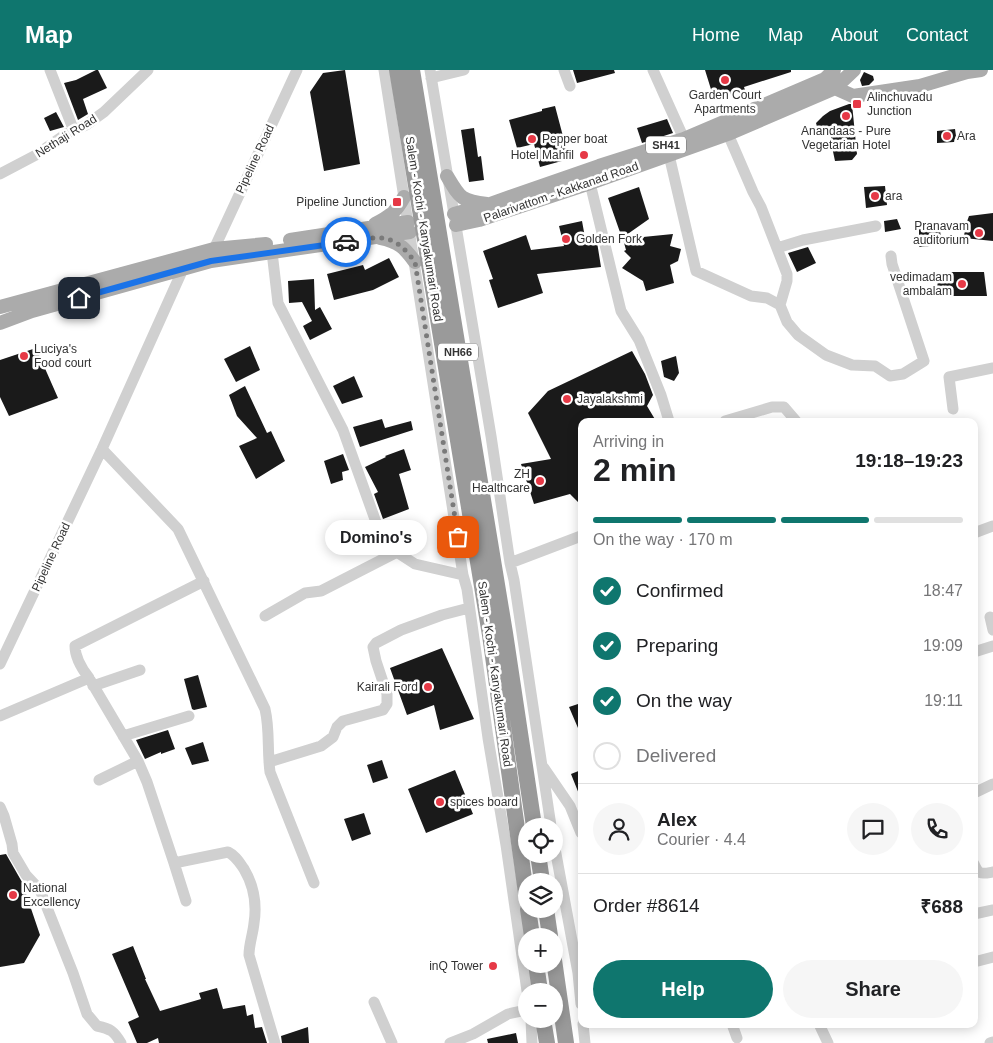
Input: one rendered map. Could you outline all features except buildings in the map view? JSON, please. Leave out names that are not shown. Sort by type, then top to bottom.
[{"type":"highway","name":"Salem - Kochi - Kanyakumari Road","points":[[398,70],[490,635],[513,844],[521,873]]},
{"type":"highway","name":"Salem - Kochi - Kanyakumari Road","points":[[412,70],[505,633],[533,818]]},
{"type":"highway","points":[[556,973],[566,1043]]},
{"type":"highway","points":[[544,1028],[547,1043]]},
{"type":"main road","name":"Palarivattom - Kakkanad Road","points":[[455,220],[479,220],[590,184],[669,155],[700,138],[825,78],[834,70]]},
{"type":"main road","name":"Palarivattom - Kakkanad Road","points":[[490,204],[684,139],[728,134],[835,88],[854,70]]},
{"type":"main road","points":[[835,88],[853,96],[920,86],[966,71],[981,70]]},
{"type":"main road","points":[[447,176],[456,192],[462,198],[490,204]]},
{"type":"main road","points":[[368,233],[377,222],[394,213],[404,197]]},
{"type":"main road","name":"SH41","points":[[455,220],[490,204]]},
{"type":"main road","points":[[0,307],[214,249],[409,227]]},
{"type":"main road","points":[[0,323],[32,312],[211,261],[272,252],[368,233],[392,240],[401,245],[415,262]]},
{"type":"street","points":[[50,70],[74,131]]},
{"type":"street","name":"Nethaji Road","points":[[0,174],[36,155],[66,134],[86,125],[104,112],[148,70]]},
{"type":"street","name":"Pipeline Road","points":[[214,249],[297,70]]},
{"type":"street","name":"Salem - Kochi - Kanyakumari Road","points":[[384,70],[463,575],[467,589],[488,738],[513,844]]},
{"type":"street","points":[[464,70],[431,74],[514,580],[550,818]]},
{"type":"street","points":[[564,70],[570,86]]},
{"type":"street","points":[[653,70],[684,139]]},
{"type":"street","points":[[728,134],[752,192],[761,207],[787,274],[787,282],[780,305],[787,322],[798,335],[826,355],[852,365],[875,366],[890,376],[903,374],[924,361],[891,256]]},
{"type":"street","points":[[669,155],[696,271],[751,296],[767,298],[780,305]]},
{"type":"street","points":[[590,184],[621,311],[639,340],[661,396],[667,418]]},
{"type":"street","points":[[777,248],[803,240],[876,226]]},
{"type":"street","points":[[272,252],[278,303],[343,430],[377,525],[392,549],[415,564],[463,575]]},
{"type":"street","name":"Pipeline Road","points":[[0,664],[102,450],[183,269]]},
{"type":"street","points":[[953,409],[949,377],[993,368]]},
{"type":"street","points":[[435,396],[450,401],[471,398],[482,388]]},
{"type":"street","points":[[736,418],[779,406],[784,407],[793,418]]},
{"type":"street","points":[[443,443],[454,436],[478,433],[491,436]]},
{"type":"street","points":[[102,450],[178,529],[204,581],[265,709],[268,723],[270,772],[314,883]]},
{"type":"street","points":[[978,532],[993,526]]},
{"type":"street","points":[[510,563],[578,537]]},
{"type":"street","points":[[265,616],[305,593],[321,591],[397,552]]},
{"type":"street","points":[[186,901],[147,782],[138,761],[81,666],[75,652],[75,646],[204,581]]},
{"type":"street","points":[[269,762],[321,746],[333,738],[337,727],[343,721],[383,710],[387,704],[387,694],[376,661],[373,647],[376,643],[401,630],[442,615],[469,608]]},
{"type":"street","points":[[990,617],[993,630]]},
{"type":"street","points":[[978,651],[993,646]]},
{"type":"street","points":[[0,716],[91,682],[140,670]]},
{"type":"street","points":[[123,736],[189,716]]},
{"type":"street","points":[[99,780],[138,761]]},
{"type":"street","points":[[542,765],[570,806],[578,826]]},
{"type":"street","points":[[978,791],[993,784]]},
{"type":"street","points":[[0,807],[10,834],[13,853],[26,875],[40,890],[87,1014],[97,1026],[115,1032],[120,1043]]},
{"type":"street","points":[[513,844],[526,983]]},
{"type":"street","points":[[174,863],[228,852],[237,859],[252,884],[256,907],[249,955],[275,1043]]},
{"type":"street","points":[[558,863],[578,962]]},
{"type":"street","points":[[978,872],[982,874],[993,872]]},
{"type":"street","points":[[978,913],[993,910]]},
{"type":"street","points":[[978,961],[993,957]]},
{"type":"street","points":[[374,1002],[392,1043]]},
{"type":"street","points":[[450,1043],[473,1034],[508,1014],[518,1012]]},
{"type":"street","points":[[531,1028],[532,1043]]},
{"type":"street","points":[[584,1028],[586,1043]]},
{"type":"street","points":[[733,1028],[737,1038]]},
{"type":"street","points":[[821,1028],[828,1043]]},
{"type":"way so far","points":[[346,242],[374,237],[392,240],[401,245],[415,262],[458,537]]},
{"type":"place","name":"Garden Court Apartments","points":[[725,80]]},
{"type":"place","name":"Alinchuvadu Junction","points":[[857,104]]},
{"type":"place","name":"Anandaas - Pure Vegetarian Hotel","points":[[846,116]]},
{"type":"place","name":"Ara","points":[[947,136]]},
{"type":"place","name":"Pepper boat","points":[[532,139]]},
{"type":"place","name":"Hotel Mahfil","points":[[584,155]]},
{"type":"place","name":"ara","points":[[875,196]]},
{"type":"place","name":"Pipeline Junction","points":[[397,202]]},
{"type":"place","name":"Pranavam auditorium","points":[[979,233]]},
{"type":"place","name":"Golden Fork","points":[[566,239]]},
{"type":"place","name":"vedimadam ambalam","points":[[962,284]]},
{"type":"place","name":"Luciya's Food court","points":[[24,356]]},
{"type":"place","name":"Jayalakshmi","points":[[567,399]]},
{"type":"place","name":"ZH Healthcare","points":[[540,481]]},
{"type":"place","name":"Domino's","points":[[458,537]]},
{"type":"place","name":"Kairali Ford","points":[[428,687]]},
{"type":"place","name":"spices board","points":[[440,802]]},
{"type":"place","name":"National Excellency","points":[[13,895]]},
{"type":"place","name":"inQ Tower","points":[[493,966]]},
{"type":"route","points":[[79,298],[211,261],[346,242]]}]
